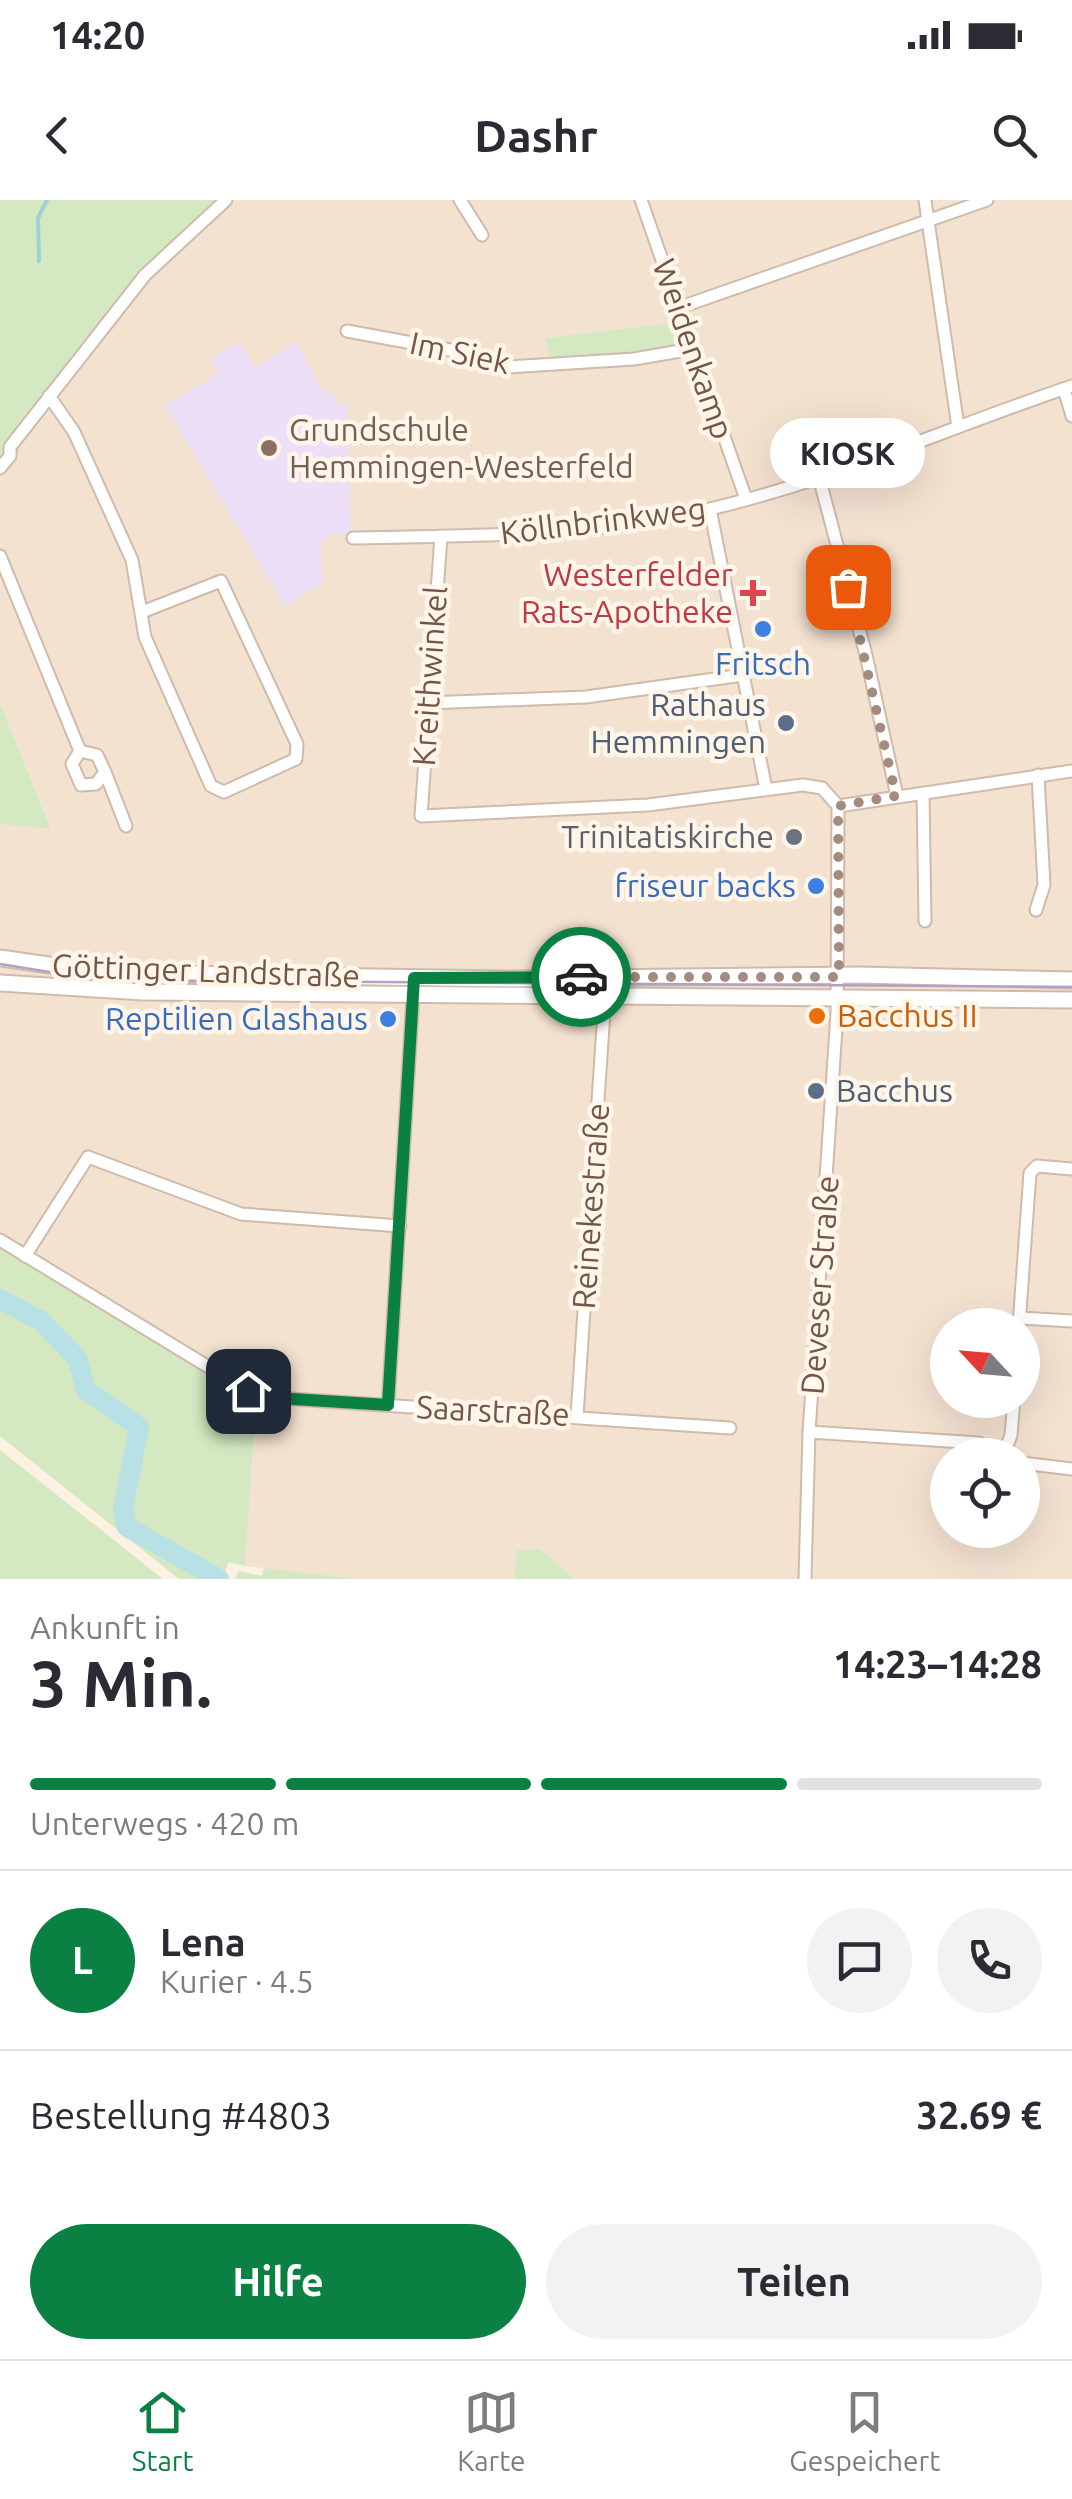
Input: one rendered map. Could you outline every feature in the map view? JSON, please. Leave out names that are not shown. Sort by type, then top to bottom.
[{"type":"street","points":[[0,468],[10,456],[10,446],[144,275],[226,200]]},
{"type":"street","points":[[460,200],[482,235]]},
{"type":"street","name":"Weidenkamp","points":[[641,200],[746,499]]},
{"type":"street","points":[[925,200],[958,427]]},
{"type":"street","points":[[678,308],[987,200]]},
{"type":"street","name":"Im Siek","points":[[347,331],[472,354],[507,366],[634,359],[692,349]]},
{"type":"street","points":[[1068,387],[1072,416]]},
{"type":"street","name":"Köllnbrinkweg","points":[[353,538],[598,528],[710,510],[819,477],[1068,387]]},
{"type":"street","points":[[49,396],[74,432],[126,546],[145,638],[211,786],[224,792],[296,759],[297,744],[221,581],[142,612]]},
{"type":"street","points":[[819,477],[866,654],[896,796]]},
{"type":"street","points":[[710,510],[766,788],[822,788],[838,806],[1072,771]]},
{"type":"street","name":"Kreithwinkel","points":[[441,536],[420,816],[630,806],[766,788]]},
{"type":"street","points":[[0,556],[80,751]]},
{"type":"street","points":[[427,703],[586,697],[743,675]]},
{"type":"street","points":[[80,751],[72,764],[81,784],[96,784],[105,772]]},
{"type":"street","points":[[80,751],[97,755],[126,826]]},
{"type":"street","points":[[1036,910],[1044,885],[1038,775]]},
{"type":"street","points":[[923,792],[925,921]]},
{"type":"street","name":"Deveser Straße","points":[[806,1579],[810,1432],[838,989],[838,806]]},
{"type":"street","name":"Göttinger Landstraße","points":[[0,958],[103,973],[605,996],[1072,980]]},
{"type":"street","name":"Göttinger Landstraße","points":[[0,983],[144,992],[414,986],[838,989],[1072,1000]]},
{"type":"street","points":[[388,1405],[414,986]]},
{"type":"street","name":"Reinekestraße","points":[[578,1416],[605,996]]},
{"type":"street","points":[[25,1256],[88,1157],[240,1214],[400,1226]]},
{"type":"street","points":[[1020,1308],[1032,1168],[1072,1169]]},
{"type":"street","name":"Saarstraße","points":[[0,1240],[236,1386],[277,1398],[730,1428]]},
{"type":"street","points":[[1040,1321],[1072,1321]]},
{"type":"street","points":[[810,1432],[930,1440]]},
{"type":"street","points":[[1040,1465],[1072,1469]]},
{"type":"shaded area","points":[[219,200],[1072,200],[1072,1579],[575,1579],[540,1549],[517,1551],[514,1579],[357,1579],[245,1566],[256,1404],[0,1247],[0,824],[51,828],[0,703],[0,458],[38,401],[147,267]],"holes":[[[682,323],[551,365],[547,338]]]},
{"type":"shaded area","name":"Grundschule Hemmingen-Westerfeld","points":[[239,342],[256,368],[296,342],[324,393],[335,394],[336,404],[347,405],[351,533],[330,534],[321,545],[322,583],[285,606],[165,406],[219,373],[211,359]]},
{"type":"green space","points":[[0,200],[219,200],[147,267],[38,401],[0,458]]},
{"type":"green space","points":[[682,322],[692,349],[551,365],[546,338]]},
{"type":"green space","points":[[0,703],[51,829],[0,824]]},
{"type":"green space","points":[[0,1247],[256,1404],[245,1566],[229,1562],[222,1579],[179,1579],[0,1436]]},
{"type":"green space","points":[[0,1450],[163,1579],[0,1579]]},
{"type":"green space","points":[[540,1549],[575,1579],[514,1579],[517,1550]]},
{"type":"green space","points":[[264,1568],[357,1579],[235,1579],[238,1571],[262,1576]]},
{"type":"waterway","points":[[39,261],[38,218],[47,200]]},
{"type":"waterway","points":[[0,1299],[41,1321],[77,1358],[86,1390],[139,1427],[123,1508],[127,1527],[219,1579]]},
{"type":"tram line","points":[[0,964],[99,980],[1072,987]]},
{"type":"way so far","points":[[581,977],[839,977],[838,806],[896,796],[848,587]]},
{"type":"place","name":"Grundschule Hemmingen-Westerfeld","points":[[269,448]]},
{"type":"place","name":"KIOSK","points":[[848,587]]},
{"type":"place","name":"Westerfelder Rats-Apotheke","points":[[753,593]]},
{"type":"place","name":"Fritsch","points":[[763,629]]},
{"type":"place","name":"Rathaus Hemmingen","points":[[786,723]]},
{"type":"place","name":"Trinitatiskirche","points":[[794,837]]},
{"type":"place","name":"friseur backs","points":[[816,886]]},
{"type":"place","name":"Bacchus II","points":[[817,1016]]},
{"type":"place","name":"Reptilien Glashaus","points":[[388,1019]]},
{"type":"place","name":"Bacchus","points":[[816,1091]]},
{"type":"route","points":[[248,1391],[277,1398],[388,1405],[414,978],[581,977]]}]
